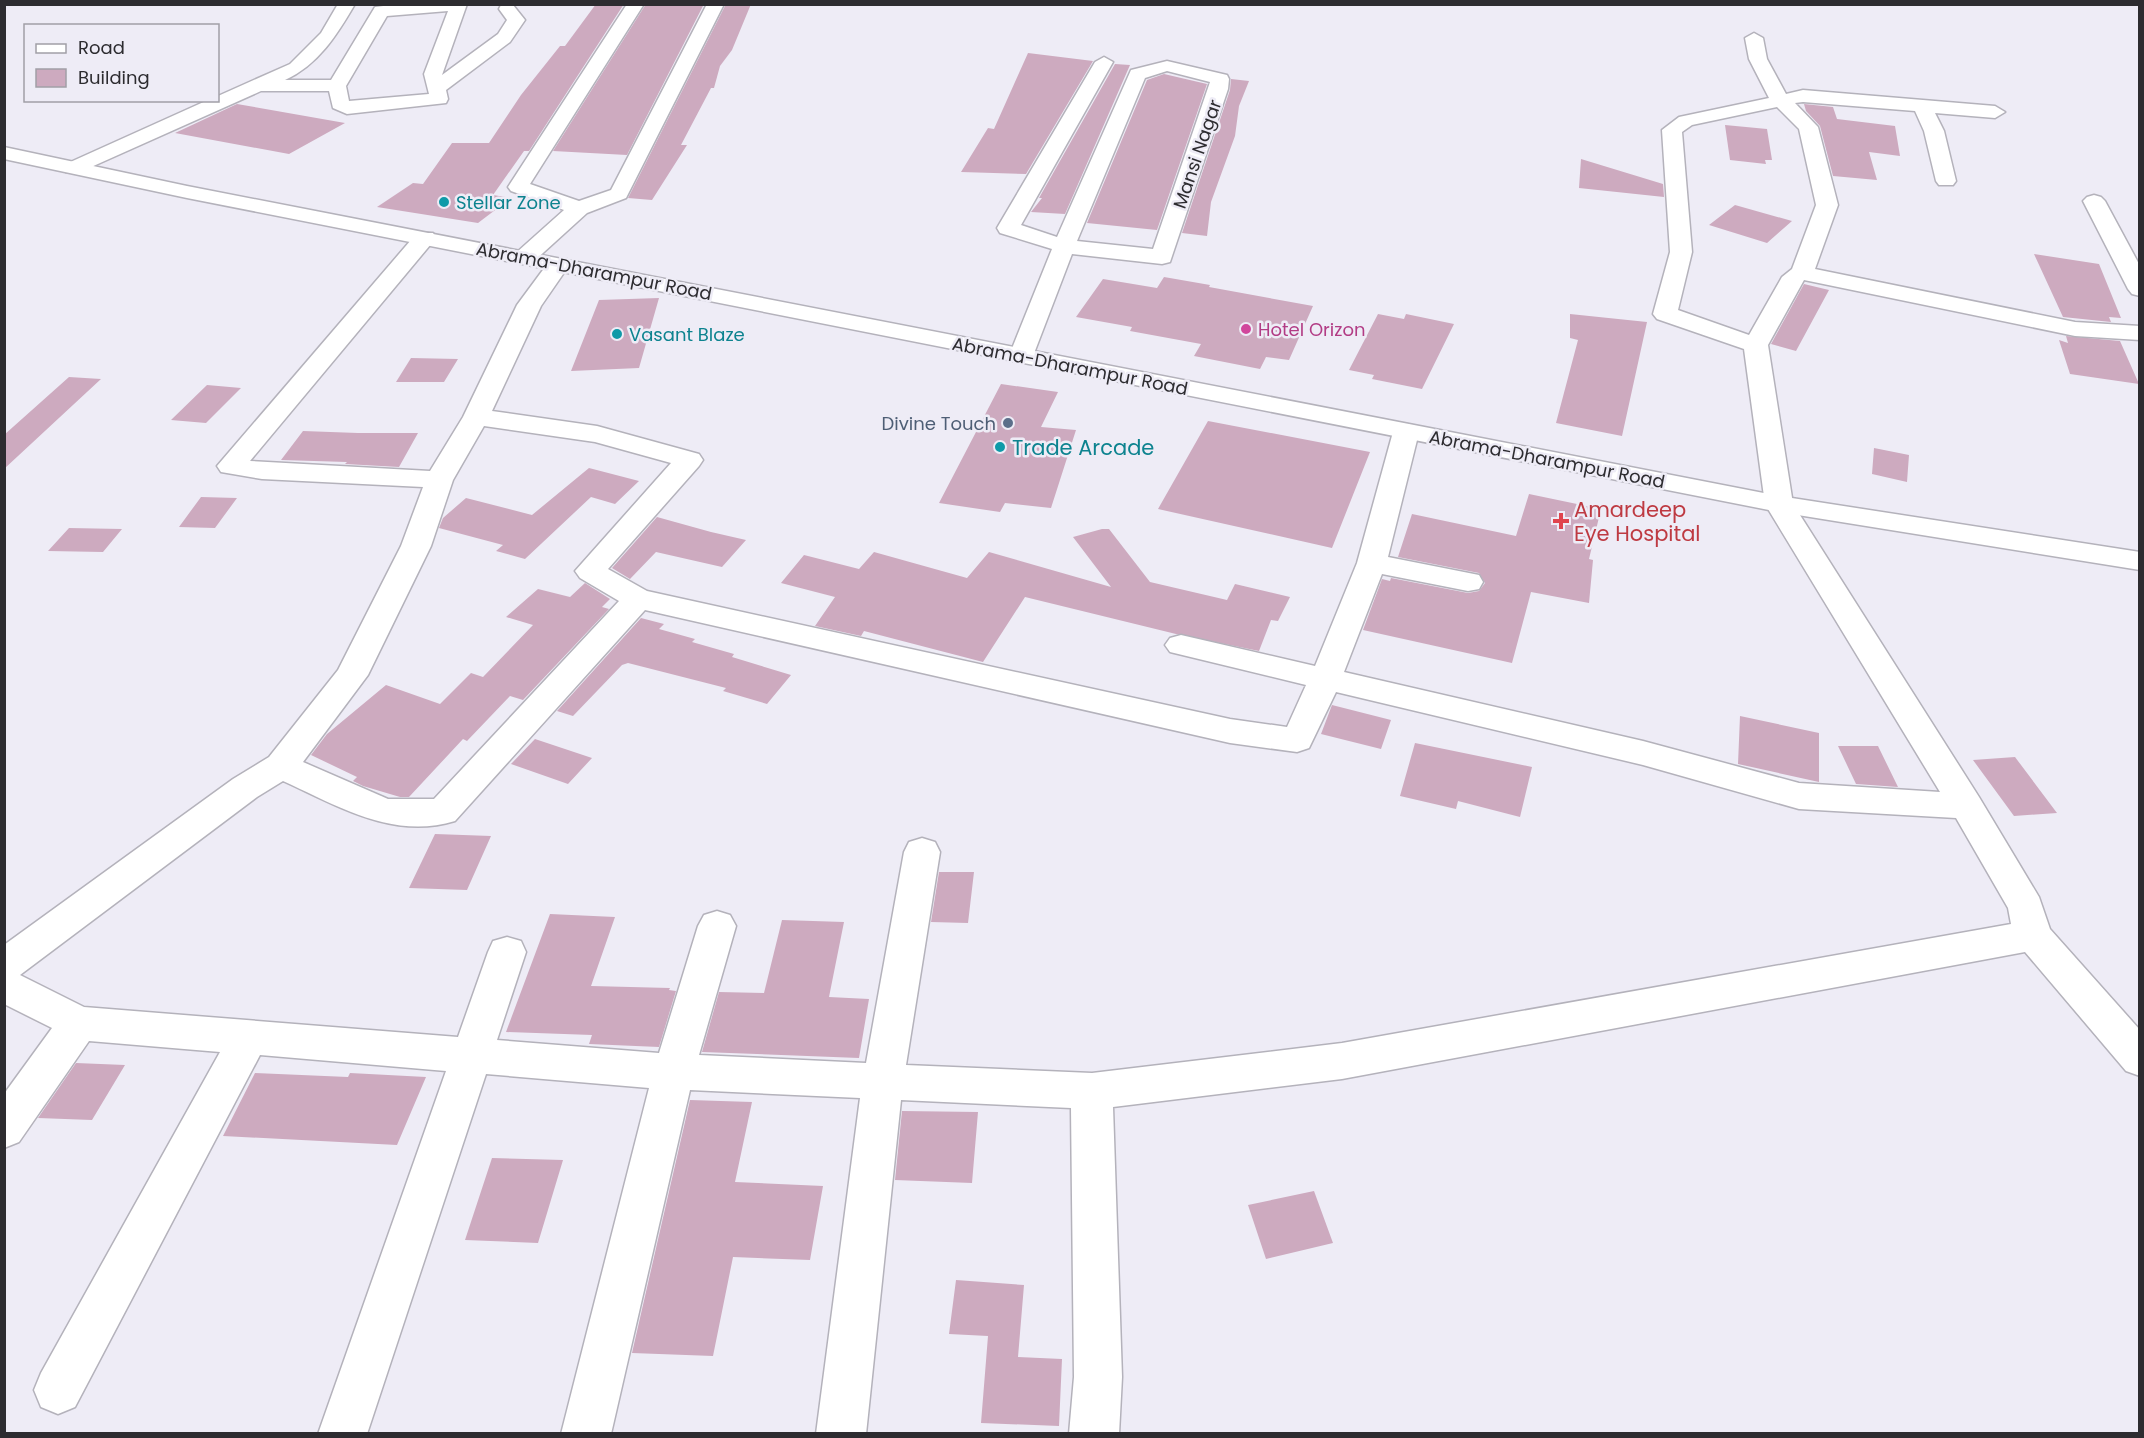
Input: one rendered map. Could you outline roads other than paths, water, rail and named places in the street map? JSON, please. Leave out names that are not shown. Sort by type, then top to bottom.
[{"type":"street","points":[[73,168],[296,68],[328,36],[347,4]]},
{"type":"street","points":[[579,208],[518,187],[636,4]]},
{"type":"street","points":[[525,257],[579,208],[619,194],[716,4]]},
{"type":"street","points":[[459,5],[433,74],[439,99],[347,108],[340,105],[337,86],[381,11],[459,5]]},
{"type":"street","points":[[436,89],[504,38],[516,20],[507,9]]},
{"type":"street","points":[[1754,38],[1758,59],[1780,100],[1808,127],[1827,205],[1802,273]]},
{"type":"street","name":"Mansi Nagar","points":[[1021,356],[1064,246],[1137,74],[1167,66],[1220,79],[1162,257],[1064,246],[1008,228],[1104,62]]},
{"type":"street","points":[[258,85],[337,86]]},
{"type":"street","points":[[1756,345],[1665,314],[1681,252],[1672,130],[1686,122],[1803,96],[1995,112]]},
{"type":"street","points":[[1922,106],[1934,131],[1946,181]]},
{"type":"street","name":"Abrama-Dharampur Road","points":[[7,156],[1779,504],[2139,561]]},
{"type":"street","points":[[2094,201],[2139,289]]},
{"type":"street","points":[[425,238],[231,466],[262,471],[439,480]]},
{"type":"street","points":[[4,966],[245,788],[281,766],[352,675],[416,546],[439,480],[477,417],[529,305],[559,264]]},
{"type":"street","points":[[2139,333],[2075,329],[1802,273],[1792,277],[1756,345],[1779,504],[1967,806],[2026,907],[2033,935],[2139,1059]]},
{"type":"street","points":[[477,417],[597,434],[689,460],[590,571],[638,599],[1230,731],[1297,740],[1325,680],[1372,562],[1406,432]]},
{"type":"street","points":[[1372,562],[1468,582]]},
{"type":"street","points":[[281,766],[384,812],[443,812],[638,599]]},
{"type":"street","points":[[1181,645],[1643,753],[1799,796],[1967,806]]},
{"type":"street","points":[[841,1434],[883,1080],[921,852]]},
{"type":"street","points":[[586,1434],[674,1071],[717,926]]},
{"type":"street","points":[[4,985],[79,1023],[674,1071],[1092,1091],[1342,1060],[2033,935]]},
{"type":"street","points":[[342,1434],[507,952]]},
{"type":"street","points":[[4,1129],[79,1023]]},
{"type":"street","points":[[58,1390],[249,1037]]},
{"type":"street","points":[[1092,1091],[1098,1377],[1095,1434]]},
{"type":"place","name":"Stellar Zone","points":[[444,202]]},
{"type":"place","name":"Hotel Orizon","points":[[1246,329]]},
{"type":"place","name":"Vasant Blaze","points":[[617,334]]},
{"type":"place","name":"Divine Touch","points":[[1008,423]]},
{"type":"place","name":"Trade Arcade","points":[[1000,447]]},
{"type":"place","name":"Amardeep Eye Hospital","points":[[1561,521]]}]
